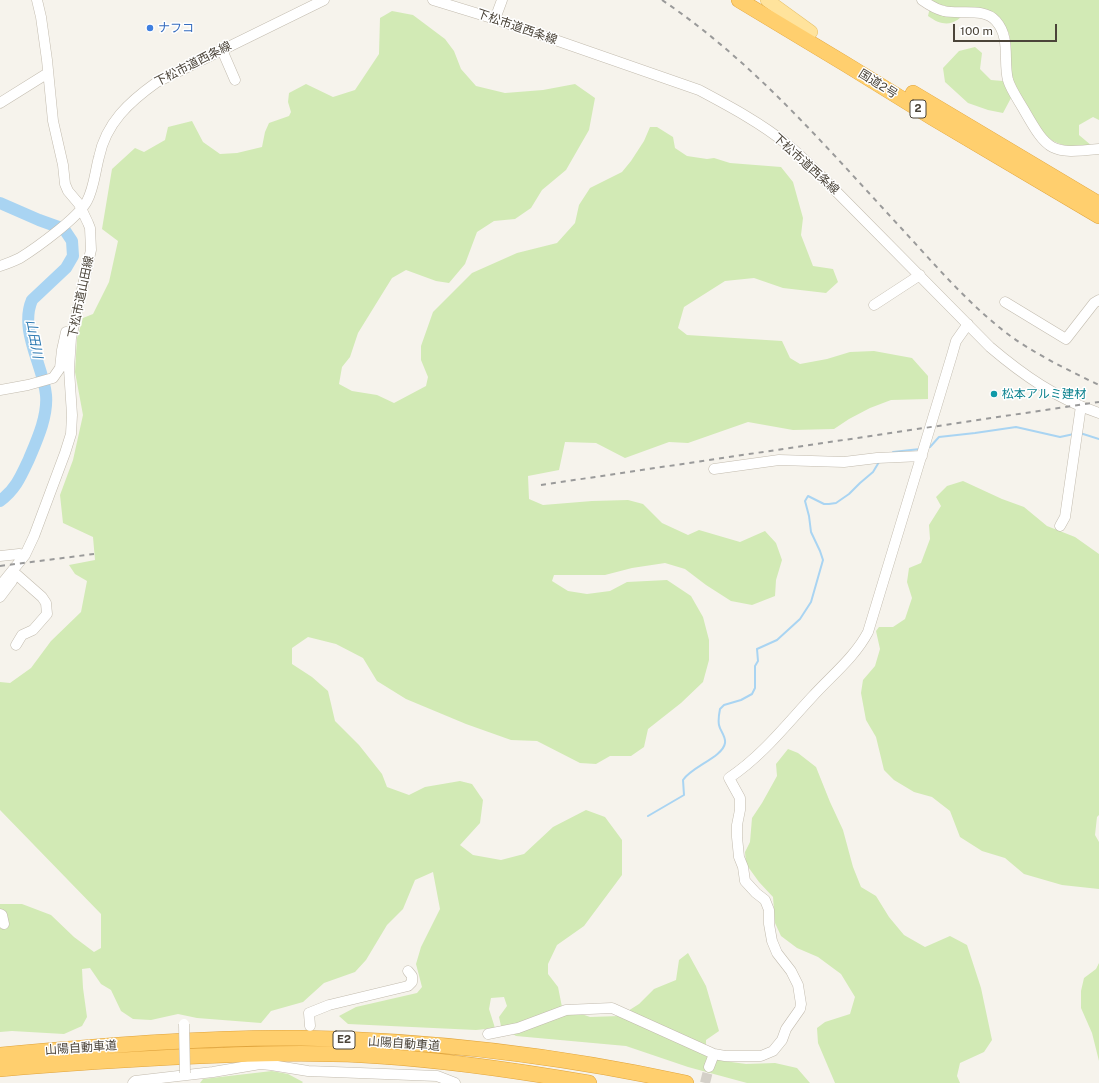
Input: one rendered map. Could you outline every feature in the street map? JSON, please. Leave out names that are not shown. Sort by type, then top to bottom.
[{"type":"highway","name":"国道2号","points":[[739,0],[933,118],[1099,216]]},
{"type":"highway","name":"国道2号","points":[[758,0],[1099,204]]},
{"type":"highway","name":"山陽自動車道","points":[[0,1055],[109,1046],[241,1039],[300,1038],[425,1045],[547,1058],[686,1083]]},
{"type":"highway","name":"山陽自動車道","points":[[0,1069],[118,1060],[235,1054],[299,1053],[361,1055],[485,1066],[589,1083]]},
{"type":"main road","points":[[767,0],[811,32]]},
{"type":"street","name":"下松市道山田線","points":[[0,586],[25,555],[39,526],[47,500],[66,453],[71,434],[71,338],[90,258],[91,246],[90,228],[76,199],[68,191],[65,184],[53,121],[41,17],[37,0]]},
{"type":"street","name":"下松市道西条線","points":[[82,210],[92,190],[99,155],[105,138],[113,123],[136,97],[157,82],[324,0]]},
{"type":"street","name":"下松市道西条線","points":[[433,0],[495,19],[699,90],[772,133],[818,172],[990,347],[1012,366],[1033,381],[1066,400],[1099,413]]},
{"type":"street","points":[[495,19],[502,0]]},
{"type":"street","points":[[922,0],[933,8],[945,12],[956,13],[969,11],[984,14],[996,20],[1006,45],[1008,81],[1036,131],[1048,145],[1058,150],[1074,152],[1099,149]]},
{"type":"street","points":[[222,50],[235,80]]},
{"type":"street","points":[[0,103],[48,73]]},
{"type":"street","points":[[0,266],[19,258],[82,210]]},
{"type":"street","points":[[874,305],[920,275]]},
{"type":"street","points":[[0,390],[38,383],[53,378],[60,368],[62,350],[72,306],[81,292]]},
{"type":"street","points":[[1005,302],[1066,339],[1094,303],[1099,300]]},
{"type":"street","points":[[488,1034],[518,1028],[566,1010],[612,1008],[714,1054],[725,1056],[761,1056],[773,1051],[782,1040],[786,1029],[800,1009],[801,1004],[798,985],[791,971],[777,954],[772,941],[769,924],[769,910],[765,900],[745,881],[743,867],[739,857],[737,837],[740,798],[729,778],[744,768],[763,750],[856,652],[864,641],[922,456],[937,399],[944,382],[956,341],[968,324]]},
{"type":"street","points":[[1060,526],[1065,517],[1079,431],[1081,406]]},
{"type":"street","points":[[714,469],[779,460],[844,462],[877,458],[922,456]]},
{"type":"street","points":[[0,597],[33,553],[39,542],[47,513],[47,500]]},
{"type":"street","points":[[0,556],[19,554],[25,555]]},
{"type":"street","points":[[16,645],[22,635],[33,630],[47,614],[46,603],[42,597],[17,575]]},
{"type":"street","points":[[310,1026],[309,1013],[329,1005],[408,986],[412,982],[412,976],[408,971]]},
{"type":"street","points":[[184,1024],[186,1074]]},
{"type":"street","points":[[709,1068],[714,1054]]},
{"type":"street","points":[[308,1060],[308,1071]]},
{"type":"street","points":[[133,1083],[135,1081],[157,1077],[260,1064],[308,1071],[437,1076],[455,1083]]},
{"type":"green space","points":[[929,0],[1099,0],[1099,120],[1093,117],[1079,125],[1079,135],[1092,146],[1077,147],[1064,145],[1045,136],[1036,128],[1011,98],[1003,113],[988,110],[968,103],[945,82],[943,68],[959,51],[975,47],[982,53],[980,69],[991,80],[1003,81],[1011,48],[1009,33],[997,17],[969,9],[960,18],[950,23],[934,20],[928,16],[931,3]]},
{"type":"green space","points":[[392,11],[413,15],[445,39],[454,51],[461,69],[476,86],[505,93],[543,90],[575,84],[595,98],[589,130],[566,170],[542,190],[531,208],[515,219],[494,221],[477,232],[465,264],[449,283],[436,281],[406,270],[392,278],[358,333],[350,357],[342,367],[339,384],[352,391],[377,395],[394,403],[426,386],[428,377],[421,360],[421,346],[433,312],[472,273],[517,253],[557,243],[575,223],[579,205],[590,188],[622,172],[644,141],[650,127],[657,127],[673,137],[675,148],[687,156],[707,159],[714,158],[730,163],[781,167],[793,182],[803,218],[801,235],[813,266],[833,269],[838,282],[826,293],[783,288],[754,278],[725,281],[684,307],[678,328],[687,335],[782,341],[790,358],[800,364],[827,359],[850,352],[874,351],[912,358],[928,376],[928,399],[891,400],[870,408],[834,429],[793,430],[748,422],[688,443],[669,442],[625,458],[596,443],[565,442],[559,470],[528,476],[529,499],[543,505],[628,500],[643,504],[662,523],[688,535],[699,530],[740,542],[765,531],[776,543],[782,560],[776,580],[775,596],[752,605],[731,601],[685,569],[665,563],[632,568],[605,575],[554,575],[552,581],[568,591],[587,594],[610,591],[627,582],[667,580],[691,596],[703,617],[709,640],[709,660],[703,682],[681,703],[648,729],[644,747],[631,756],[610,756],[596,764],[580,763],[537,741],[511,740],[466,724],[406,699],[377,681],[363,658],[336,644],[308,637],[292,648],[292,664],[312,677],[328,691],[335,721],[359,745],[382,774],[387,787],[409,795],[425,787],[460,781],[472,784],[483,800],[480,823],[460,845],[473,855],[501,860],[524,854],[553,827],[586,810],[605,817],[622,840],[622,875],[584,926],[557,945],[548,964],[548,974],[558,987],[562,1007],[590,1017],[620,1016],[639,1004],[654,989],[676,980],[679,960],[688,953],[706,986],[719,1031],[706,1040],[706,1055],[724,1061],[746,1064],[775,1063],[797,1068],[810,1083],[747,1083],[688,1067],[626,1046],[516,1036],[501,1026],[499,1017],[507,1006],[504,997],[491,998],[489,1009],[495,1028],[476,1030],[348,1024],[339,1016],[356,1007],[417,993],[422,987],[416,964],[421,947],[440,909],[433,872],[415,880],[403,909],[387,925],[366,960],[355,972],[324,983],[303,1002],[271,1011],[261,1023],[197,1018],[178,1014],[151,1020],[133,1019],[121,1011],[111,990],[101,984],[90,968],[82,969],[87,1017],[82,1026],[64,1034],[12,1031],[0,1032],[0,904],[22,904],[51,915],[74,937],[94,952],[101,948],[101,914],[0,810],[0,682],[10,683],[31,668],[51,641],[81,612],[87,581],[75,574],[69,565],[95,560],[93,537],[63,523],[60,495],[73,460],[83,415],[75,372],[77,338],[83,318],[93,314],[109,282],[118,241],[102,229],[112,169],[135,148],[144,152],[165,140],[168,127],[192,121],[203,142],[220,154],[237,153],[262,147],[265,132],[269,123],[289,116],[291,112],[288,102],[289,93],[306,84],[333,97],[355,90],[379,54],[380,18]]},
{"type":"green space","points":[[963,481],[1002,499],[1024,507],[1047,526],[1075,537],[1099,554],[1099,815],[1097,817],[1095,835],[1099,842],[1099,889],[1062,885],[1024,874],[1005,858],[982,851],[960,837],[950,811],[932,797],[914,792],[894,780],[884,770],[876,737],[866,720],[861,693],[863,680],[875,666],[880,649],[876,631],[879,627],[893,627],[905,619],[912,598],[907,582],[909,568],[921,563],[930,539],[929,525],[941,506],[936,497],[947,486]]},
{"type":"green space","points":[[788,749],[798,753],[816,767],[843,830],[853,867],[861,887],[876,896],[889,917],[904,935],[925,947],[950,936],[967,945],[981,988],[992,1040],[984,1052],[960,1063],[957,1076],[960,1083],[835,1083],[818,1043],[817,1028],[825,1022],[850,1014],[855,997],[841,974],[818,957],[797,948],[781,936],[775,923],[773,897],[759,882],[746,864],[745,852],[750,842],[752,818],[777,776],[776,764]]},
{"type":"green space","points":[[1099,963],[1099,1061],[1092,1033],[1081,1008],[1081,991],[1084,978],[1096,969]]},
{"type":"green space","points":[[272,1071],[288,1074],[303,1082],[200,1083],[203,1079]]},
{"type":"waterway","name":"山田川","points":[[0,203],[64,229],[72,241],[73,256],[66,268],[32,300],[28,323],[33,348],[41,372],[46,395],[44,419],[29,459],[18,482],[0,501]]},
{"type":"waterway","points":[[928,447],[930,447],[939,437],[1016,427],[1060,437],[1074,434]]},
{"type":"waterway","points":[[1080,433],[1099,439]]},
{"type":"waterway","points":[[893,452],[920,449]]},
{"type":"waterway","points":[[648,816],[684,795],[683,780],[687,775],[719,753],[723,748],[725,740],[719,725],[720,709],[724,705],[741,700],[752,694],[755,688],[755,666],[758,661],[757,649],[777,640],[800,619],[811,602],[823,560],[811,532],[805,501],[808,496],[824,504],[836,503],[849,494],[873,472],[879,462]]},
{"type":"tunnel","points":[[705,1083],[709,1067]]},
{"type":"railway","points":[[662,0],[696,24],[759,78],[817,137],[972,304],[1019,342],[1059,365],[1099,385]]},
{"type":"railway","points":[[541,485],[1099,402]]},
{"type":"railway","points":[[0,566],[94,554]]},
{"type":"place","name":"ナフコ","points":[[150,28]]},
{"type":"place","name":"松本アルミ建材","points":[[994,394]]}]
